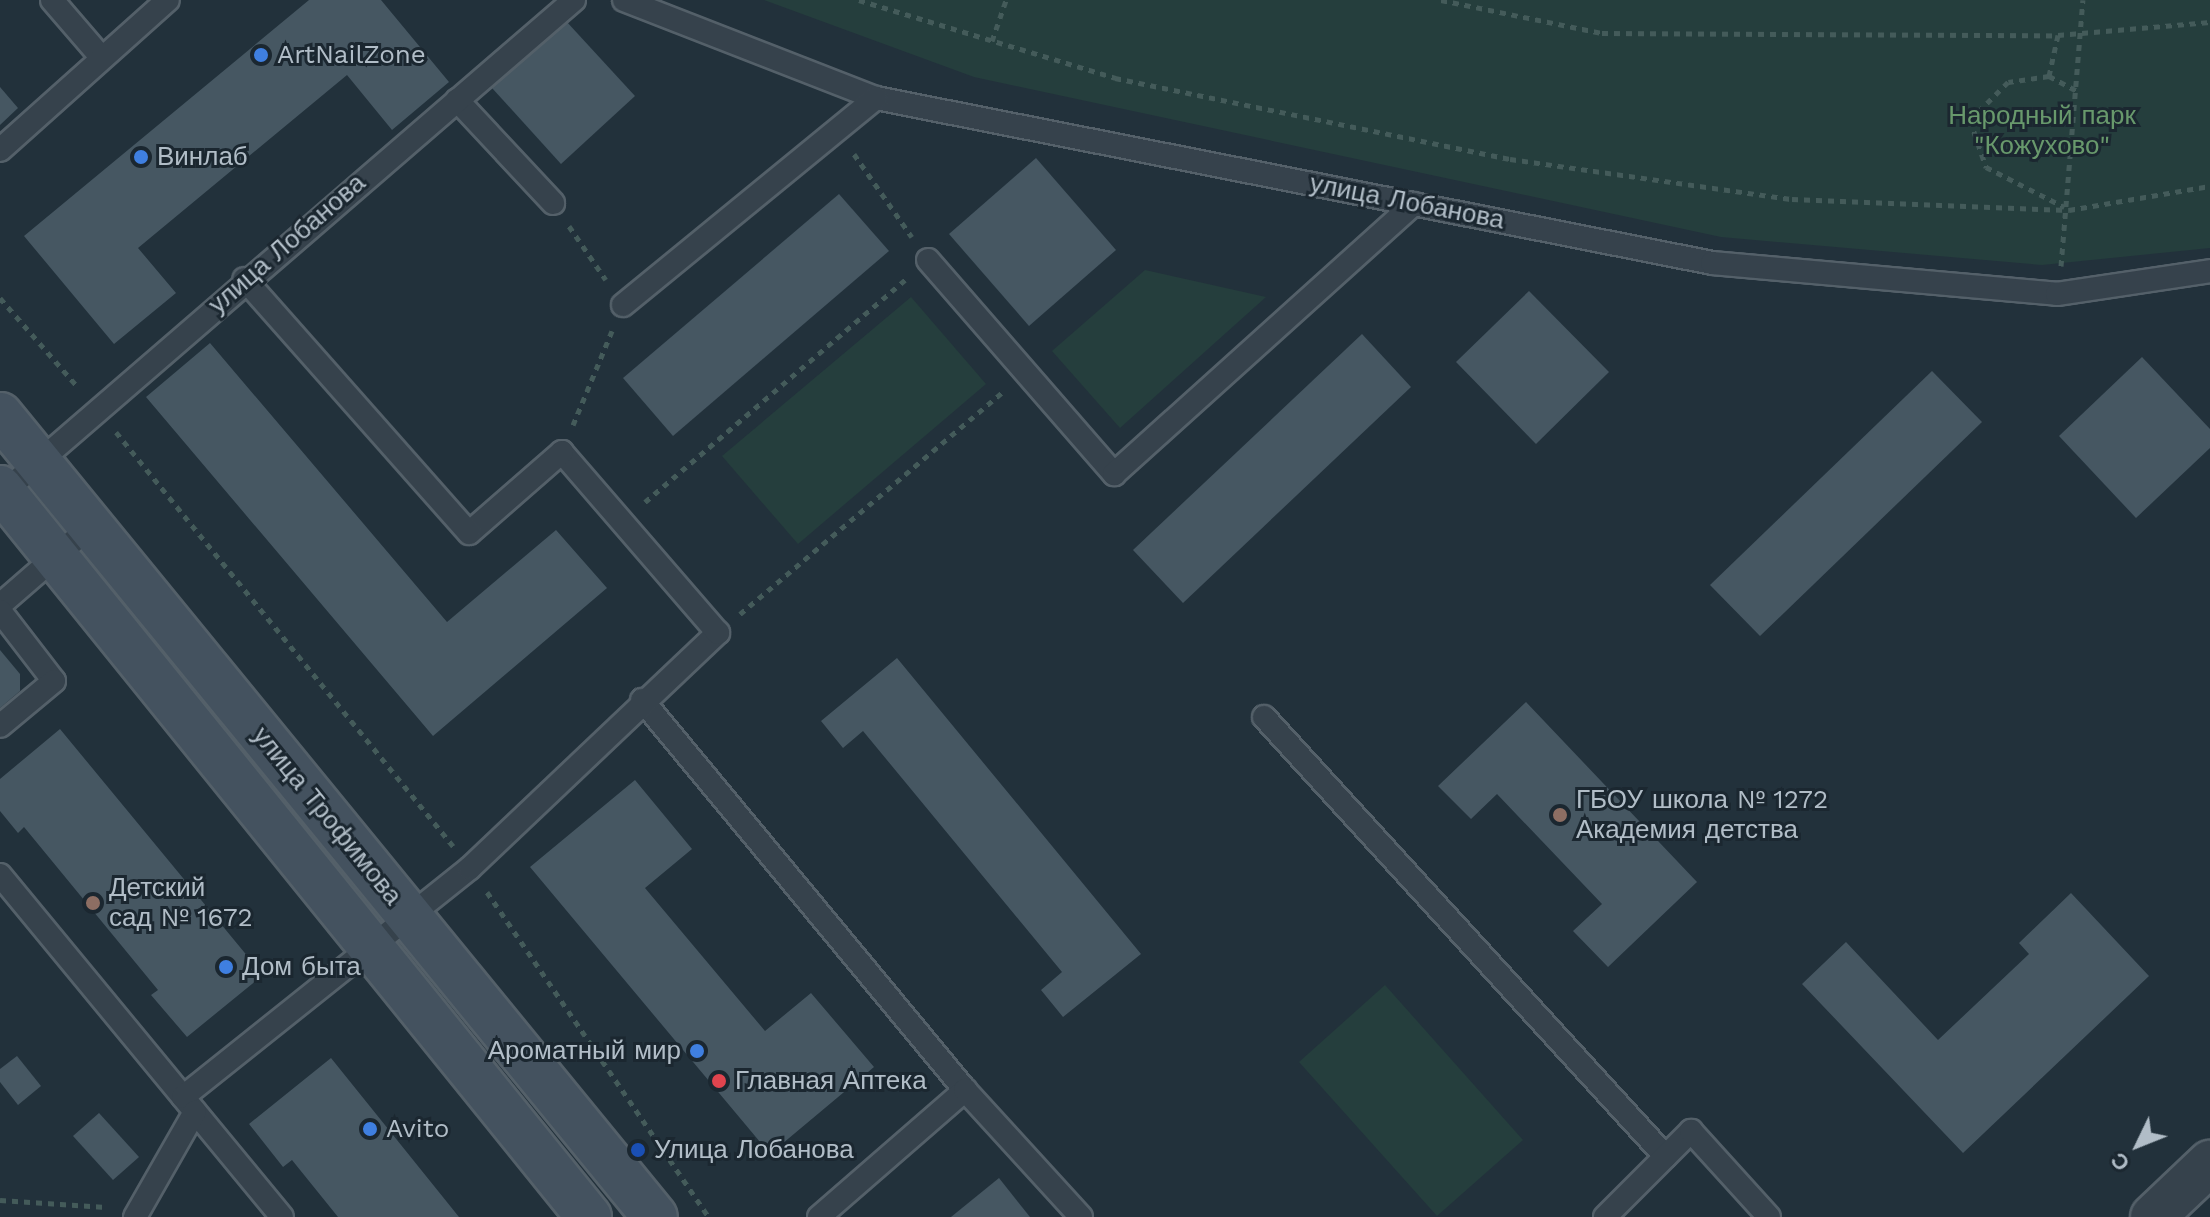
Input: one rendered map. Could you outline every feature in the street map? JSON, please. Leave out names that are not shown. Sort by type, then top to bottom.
[{"type":"main road","name":"улица Трофимова","points":[[0,415],[655,1217]]},
{"type":"main road","name":"улица Трофимова","points":[[2,490],[589,1217]]},
{"type":"street","points":[[2153,1217],[2210,1163]]},
{"type":"lane","points":[[52,0],[101,57]]},
{"type":"lane","points":[[0,150],[168,0]]},
{"type":"lane","name":"улица Лобанова","points":[[2,490],[100,412],[244,279],[574,0]]},
{"type":"lane","name":"улица Лобанова","points":[[624,0],[876,98],[1712,263],[2057,294],[2210,271]]},
{"type":"lane","points":[[623,305],[876,98]]},
{"type":"lane","points":[[457,100],[553,203]]},
{"type":"lane","points":[[928,260],[1114,474],[1414,204]]},
{"type":"lane","points":[[137,1213],[189,1104],[370,943],[470,868],[642,700],[718,633],[562,452],[469,533],[244,279]]},
{"type":"lane","points":[[0,726],[54,681],[0,608],[91,526]]},
{"type":"lane","points":[[642,700],[965,1090],[1081,1217]]},
{"type":"lane","points":[[1264,717],[1665,1156]]},
{"type":"lane","points":[[0,875],[282,1217]]},
{"type":"lane","points":[[819,1217],[965,1090]]},
{"type":"lane","points":[[1605,1217],[1691,1131],[1769,1217]]},
{"type":"path","points":[[859,0],[1115,78],[1510,159],[1792,199],[2069,210],[2210,186]]},
{"type":"path","points":[[992,41],[1006,0]]},
{"type":"path","points":[[1441,0],[1602,33],[2058,35],[2210,22]]},
{"type":"path","points":[[2062,255],[2079,92],[2083,0]]},
{"type":"path","points":[[2049,76],[2058,35]]},
{"type":"path","points":[[2069,210],[1986,167],[1970,120],[2008,82],[2049,76],[2079,92]]},
{"type":"path","points":[[622,522],[928,260],[837,130]]},
{"type":"path","points":[[553,203],[623,305],[562,452]]},
{"type":"path","points":[[0,298],[100,412],[470,868],[709,1217]]},
{"type":"path","points":[[718,633],[1025,373]]},
{"type":"path","points":[[0,1200],[137,1213]]},
{"type":"green space","name":"Народный парк \"Кожухово\"","points":[[764,0],[2210,0],[2210,248],[2042,265],[1721,237],[974,77]]},
{"type":"green space","points":[[1145,270],[1266,297],[1120,428],[1052,351]]},
{"type":"green space","points":[[911,297],[986,384],[798,544],[722,456]]},
{"type":"green space","points":[[1385,985],[1523,1140],[1437,1216],[1299,1062]]},
{"type":"building","points":[[309,0],[381,0],[449,82],[392,130],[347,75],[138,248],[176,293],[114,344],[24,236]]},
{"type":"building","points":[[566,21],[635,96],[561,164],[492,88]]},
{"type":"building","points":[[0,87],[18,108],[0,125]]},
{"type":"building","points":[[1036,158],[1116,250],[1029,326],[949,234]]},
{"type":"building","points":[[839,194],[889,251],[673,436],[623,378]]},
{"type":"building","points":[[1529,291],[1609,372],[1536,444],[1456,362]]},
{"type":"building","points":[[1362,334],[1411,387],[1183,603],[1133,550]]},
{"type":"building","points":[[210,343],[447,622],[556,530],[607,588],[433,736],[146,397]]},
{"type":"building","points":[[2142,357],[2210,429],[2210,448],[2136,518],[2059,436]]},
{"type":"building","points":[[1932,371],[1982,422],[1760,636],[1710,585]]},
{"type":"building","points":[[0,650],[20,674],[20,691],[0,708]]},
{"type":"building","points":[[897,658],[1141,954],[1063,1017],[1041,990],[1062,972],[863,731],[843,748],[821,721]]},
{"type":"building","points":[[1526,702],[1697,882],[1608,967],[1573,931],[1602,904],[1497,794],[1471,819],[1438,786]]},
{"type":"building","points":[[60,729],[263,975],[187,1037],[151,995],[158,990],[24,827],[18,833],[0,811],[0,779]]},
{"type":"building","points":[[635,780],[692,849],[645,888],[765,1031],[811,993],[874,1067],[770,1154],[530,867]]},
{"type":"building","points":[[2071,893],[2149,976],[1963,1153],[1802,984],[1846,942],[1938,1040],[2029,954],[2019,943]]},
{"type":"building","points":[[17,1056],[41,1086],[18,1105],[0,1082],[0,1069]]},
{"type":"building","points":[[331,1058],[459,1217],[338,1217],[292,1160],[283,1167],[249,1124]]},
{"type":"building","points":[[99,1113],[139,1157],[113,1180],[73,1136]]},
{"type":"building","points":[[999,1178],[1030,1217],[951,1217]]},
{"type":"place","name":"ArtNailZone","points":[[261,55]]},
{"type":"place","name":"Винлаб","points":[[141,157]]},
{"type":"place","name":"ГБОУ школа № 1272 Академия детства","points":[[1560,815]]},
{"type":"place","name":"Детский сад № 1672","points":[[93,903]]},
{"type":"place","name":"Дом быта","points":[[226,967]]},
{"type":"place","name":"Ароматный мир","points":[[697,1051]]},
{"type":"place","name":"Главная Аптека","points":[[719,1081]]},
{"type":"place","name":"Avito","points":[[370,1129]]},
{"type":"place","name":"Улица Лобанова","points":[[638,1150]]}]
